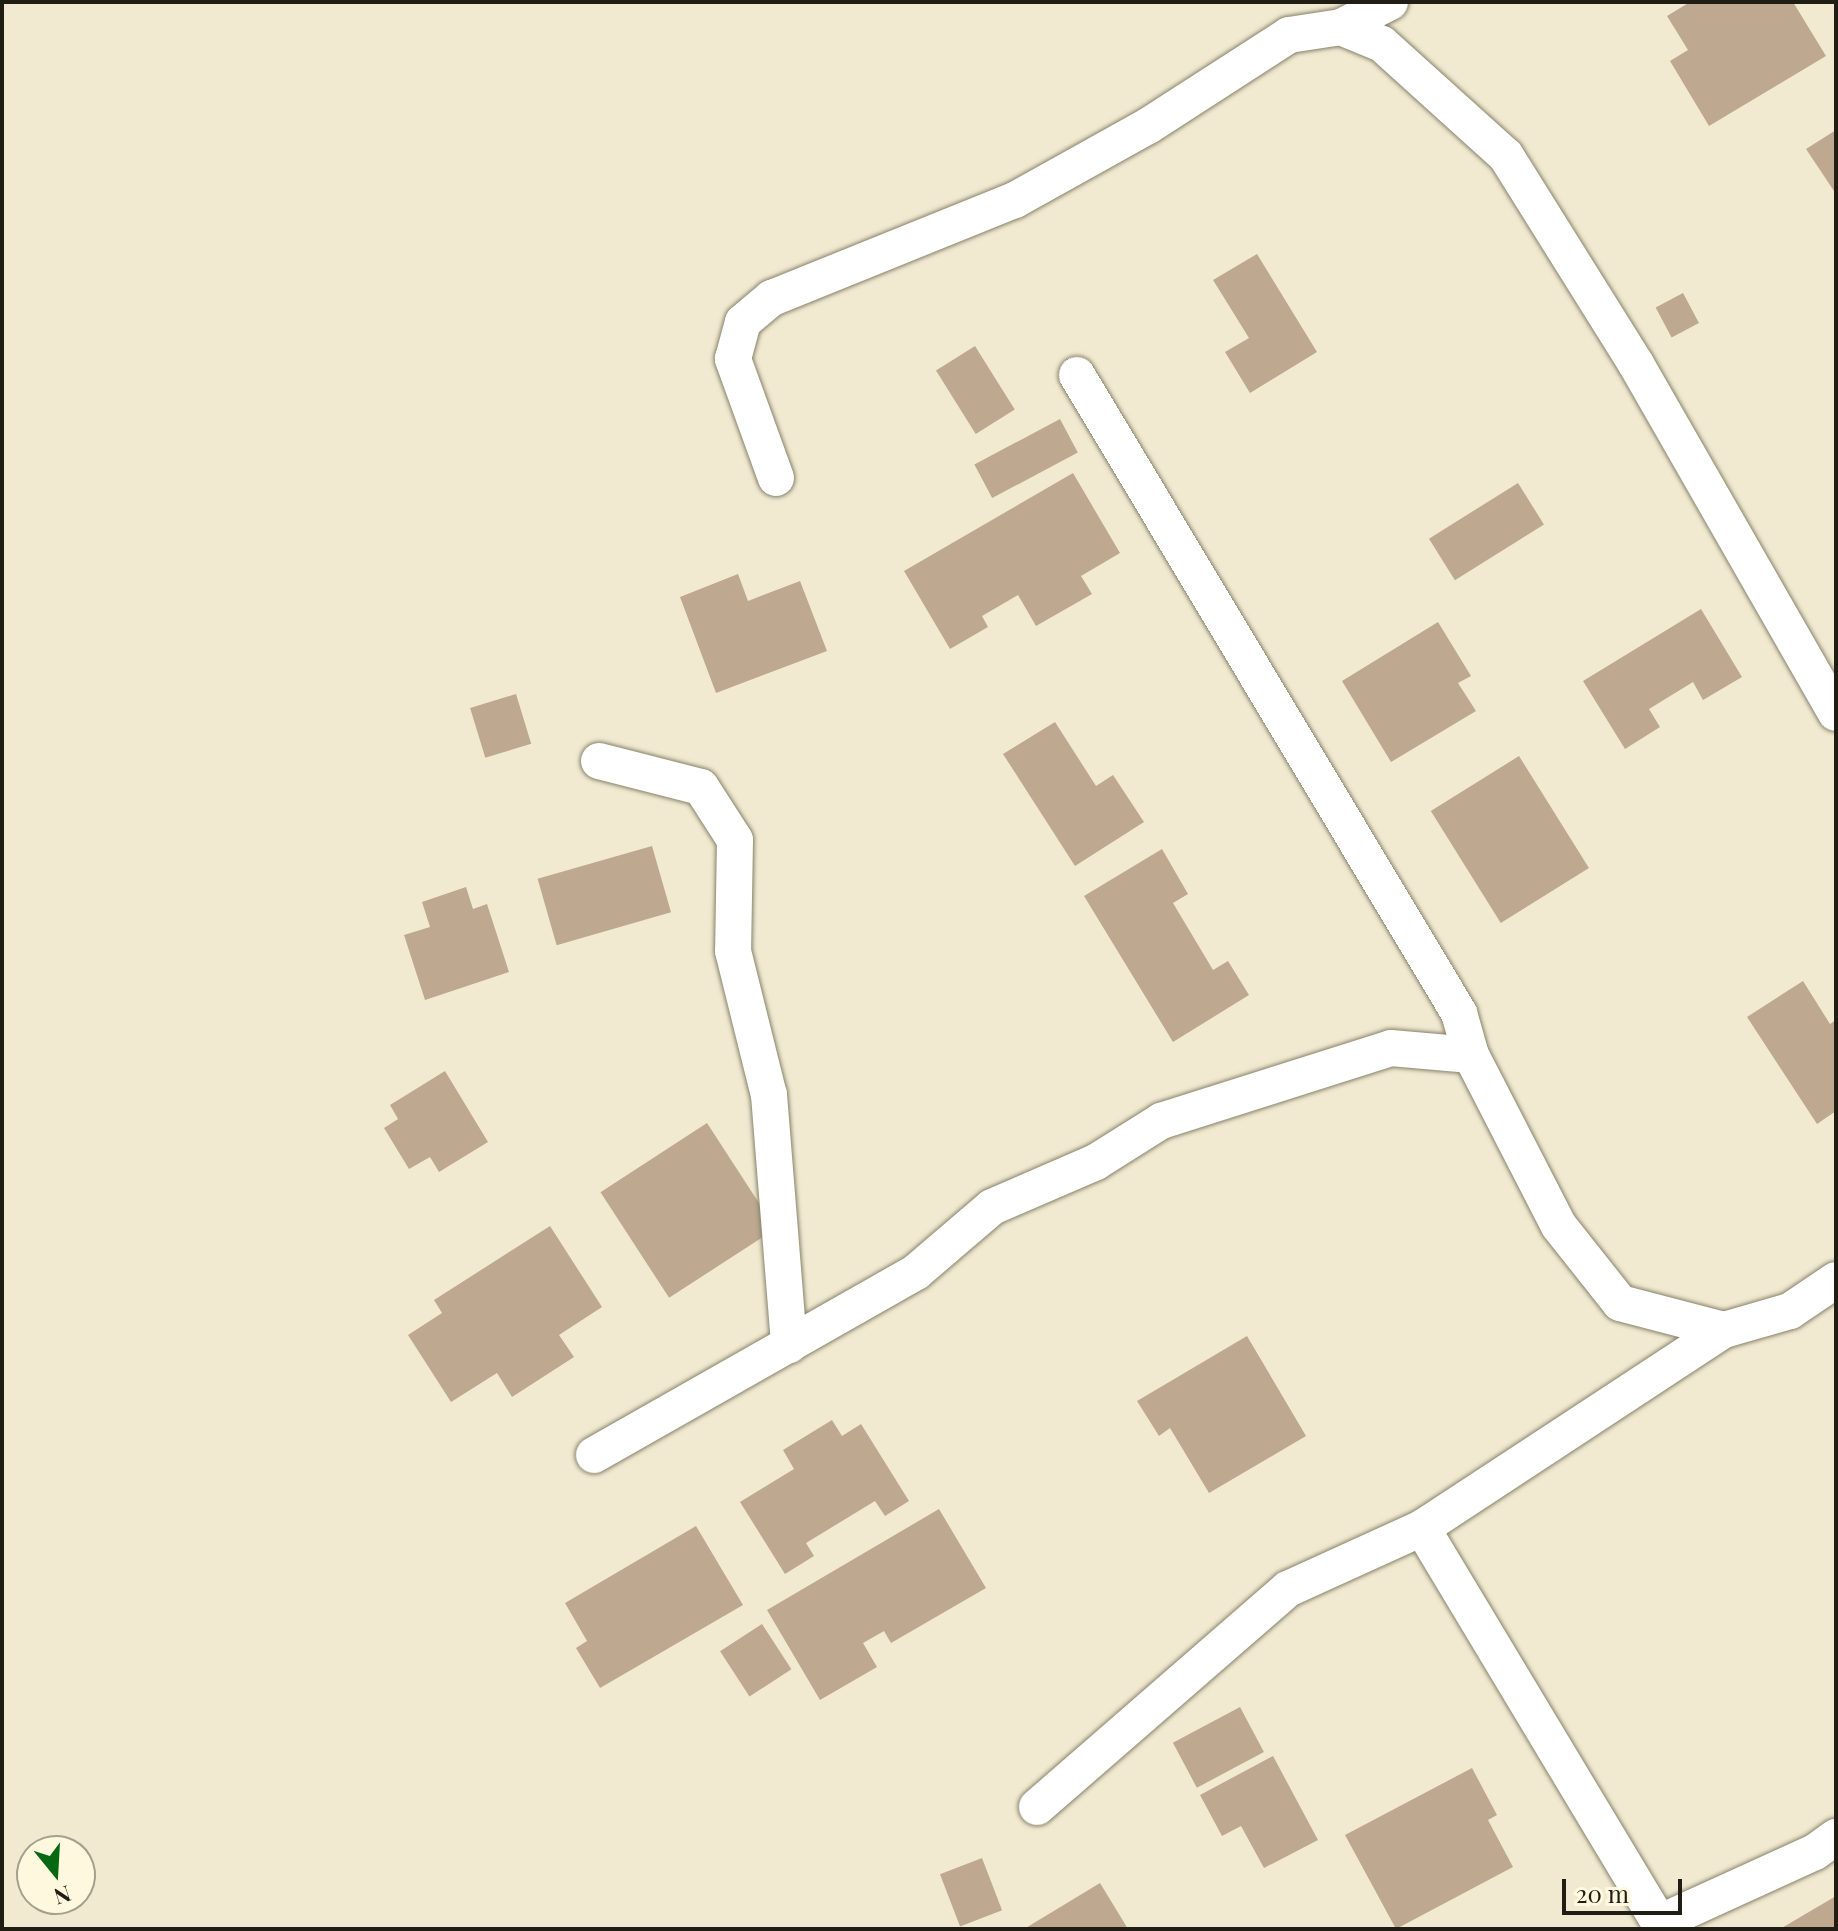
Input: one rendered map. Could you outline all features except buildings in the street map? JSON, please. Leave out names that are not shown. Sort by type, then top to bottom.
[{"type":"street","points":[[776,478],[733,359],[743,322],[772,298],[1015,200],[1148,126],[1289,35],[1341,27],[1390,2]]},
{"type":"street","points":[[1341,27],[1382,44],[1506,156],[1636,364],[1836,713]]},
{"type":"street","points":[[1077,375],[1459,1013],[1471,1055],[1559,1226],[1620,1303],[1724,1330]]},
{"type":"street","points":[[599,761],[701,787],[735,840],[733,951],[769,1095],[789,1345]]},
{"type":"street","points":[[594,1455],[916,1272],[992,1207],[1096,1162],[1161,1121],[1391,1048],[1471,1055]]},
{"type":"street","points":[[1037,1807],[1288,1589],[1422,1528],[1724,1330],[1790,1311],[1836,1280]]},
{"type":"street","points":[[1422,1528],[1659,1923],[1815,1852],[1836,1837]]}]
